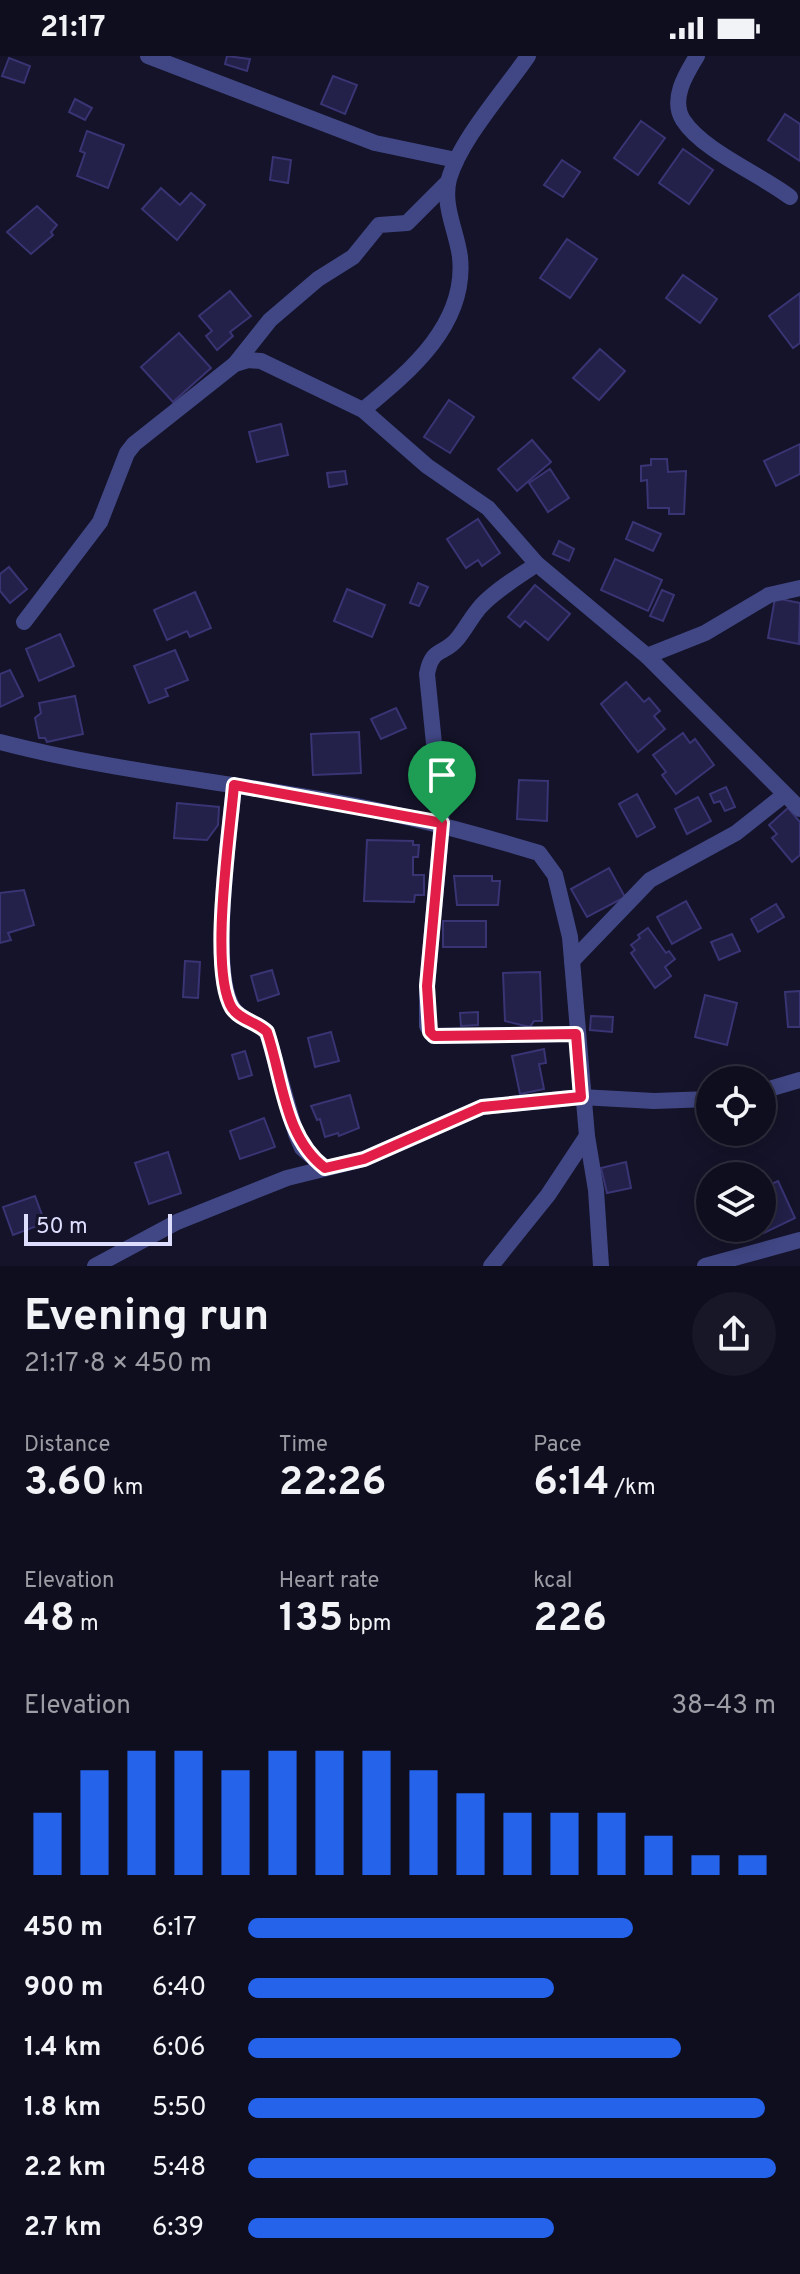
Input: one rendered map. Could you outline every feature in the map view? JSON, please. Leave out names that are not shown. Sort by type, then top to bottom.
[{"type":"street","points":[[148,56],[375,143],[456,160]]},
{"type":"street","points":[[363,410],[433,343],[455,300],[460,258],[448,200],[448,182],[456,160],[528,56]]},
{"type":"street","points":[[697,56],[683,78],[679,97],[682,119],[714,148],[790,197]]},
{"type":"street","points":[[24,622],[100,522],[127,453],[134,444],[235,364],[286,304],[353,257],[379,225],[407,223],[448,182]]},
{"type":"street","points":[[235,364],[261,361],[363,410],[427,466],[488,508],[537,564],[647,656],[800,809]]},
{"type":"street","points":[[537,564],[496,592],[478,609],[457,640],[433,654],[429,662],[427,674],[442,823],[427,986],[430,1032],[434,1036],[576,1034]]},
{"type":"street","points":[[647,656],[725,623],[769,595],[800,588]]},
{"type":"street","points":[[0,742],[80,762],[234,785],[442,823],[539,853],[555,875],[572,961],[581,1097],[596,1190],[601,1266]]},
{"type":"street","points":[[234,785],[222,943],[231,1006],[240,1016],[267,1032],[296,1134],[302,1148],[325,1168]]},
{"type":"street","points":[[572,961],[650,880],[736,833],[784,795]]},
{"type":"street","points":[[776,1087],[800,1080]]},
{"type":"street","points":[[95,1266],[177,1222],[287,1178],[364,1159],[482,1107],[581,1097],[696,1100]]},
{"type":"street","points":[[491,1266],[548,1195],[587,1136]]},
{"type":"street","points":[[705,1266],[800,1240]]},
{"type":"building","points":[[227,56],[250,59],[247,71],[225,64]]},
{"type":"building","points":[[9,58],[30,66],[24,83],[2,76]]},
{"type":"building","points":[[333,76],[357,85],[345,114],[321,104]]},
{"type":"building","points":[[75,99],[92,108],[85,120],[69,112]]},
{"type":"building","points":[[785,114],[800,124],[800,161],[768,140]]},
{"type":"building","points":[[641,121],[665,138],[638,175],[614,158]]},
{"type":"building","points":[[87,131],[124,145],[108,188],[77,176],[85,153],[80,151]]},
{"type":"building","points":[[683,149],[713,170],[689,204],[659,183]]},
{"type":"building","points":[[273,157],[291,160],[288,183],[270,180]]},
{"type":"building","points":[[562,160],[580,172],[563,197],[544,185]]},
{"type":"building","points":[[161,188],[180,205],[191,193],[205,205],[177,240],[142,209]]},
{"type":"building","points":[[37,206],[57,225],[51,232],[53,235],[31,254],[7,232]]},
{"type":"building","points":[[567,239],[597,259],[570,298],[540,278]]},
{"type":"building","points":[[683,275],[717,299],[700,323],[666,298]]},
{"type":"building","points":[[230,291],[251,316],[230,332],[233,336],[217,350],[206,336],[212,331],[199,316]]},
{"type":"building","points":[[800,293],[800,343],[793,348],[769,316]]},
{"type":"building","points":[[179,333],[211,368],[173,402],[141,367]]},
{"type":"building","points":[[600,349],[625,371],[599,400],[573,378]]},
{"type":"building","points":[[449,400],[474,417],[450,453],[424,437]]},
{"type":"building","points":[[281,424],[288,455],[257,462],[249,432]]},
{"type":"building","points":[[532,440],[551,462],[517,491],[498,469]]},
{"type":"building","points":[[800,444],[800,474],[776,486],[764,461]]},
{"type":"building","points":[[651,459],[667,459],[668,472],[686,471],[684,514],[669,514],[669,508],[648,508],[647,480],[641,481],[641,466],[651,465]]},
{"type":"building","points":[[550,469],[569,498],[548,512],[529,483]]},
{"type":"building","points":[[345,471],[347,484],[329,487],[327,473]]},
{"type":"building","points":[[478,519],[500,553],[482,566],[478,560],[466,568],[447,539]]},
{"type":"building","points":[[633,522],[661,534],[653,551],[626,539]]},
{"type":"building","points":[[559,541],[574,549],[569,561],[553,554]]},
{"type":"building","points":[[615,559],[662,580],[648,611],[601,590]]},
{"type":"building","points":[[9,567],[27,589],[10,603],[0,591],[0,574]]},
{"type":"building","points":[[418,583],[428,587],[419,606],[410,603]]},
{"type":"building","points":[[535,585],[570,614],[548,640],[525,621],[520,627],[508,617]]},
{"type":"building","points":[[347,589],[385,605],[372,637],[334,621]]},
{"type":"building","points":[[662,590],[674,595],[663,621],[650,616]]},
{"type":"building","points":[[195,592],[211,628],[190,637],[187,631],[167,640],[154,610]]},
{"type":"building","points":[[775,598],[800,603],[799,644],[768,638]]},
{"type":"building","points":[[60,634],[74,666],[39,681],[26,649]]},
{"type":"building","points":[[175,650],[188,680],[165,689],[168,696],[149,703],[134,666]]},
{"type":"building","points":[[10,670],[23,696],[0,707],[0,674]]},
{"type":"building","points":[[626,682],[644,702],[649,698],[660,711],[654,716],[665,729],[638,752],[601,704]]},
{"type":"building","points":[[75,696],[83,734],[47,742],[45,738],[39,738],[35,718],[41,713],[39,703]]},
{"type":"building","points":[[396,708],[406,728],[381,739],[371,719]]},
{"type":"building","points":[[359,732],[361,773],[313,775],[311,734]]},
{"type":"building","points":[[683,733],[690,743],[695,739],[714,765],[676,794],[662,775],[666,772],[653,755]]},
{"type":"building","points":[[519,780],[548,781],[547,821],[517,819]]},
{"type":"building","points":[[726,787],[735,807],[725,811],[720,801],[714,803],[710,794]]},
{"type":"building","points":[[637,794],[655,827],[637,837],[619,804]]},
{"type":"building","points":[[698,797],[711,821],[687,834],[675,809]]},
{"type":"building","points":[[177,803],[219,807],[218,825],[207,840],[174,838]]},
{"type":"building","points":[[788,808],[800,822],[800,855],[792,862],[772,838],[777,834],[769,825]]},
{"type":"building","points":[[367,840],[413,841],[413,845],[419,845],[418,857],[413,857],[413,875],[424,875],[424,895],[415,895],[414,902],[364,901]]},
{"type":"building","points":[[609,868],[625,897],[587,917],[571,889]]},
{"type":"building","points":[[454,876],[492,876],[492,881],[500,881],[498,905],[457,905]]},
{"type":"building","points":[[24,890],[34,925],[8,933],[11,940],[0,943],[0,893]]},
{"type":"building","points":[[686,901],[701,928],[672,944],[657,917]]},
{"type":"building","points":[[776,904],[784,917],[758,932],[751,919]]},
{"type":"building","points":[[443,921],[486,921],[486,947],[443,947]]},
{"type":"building","points":[[648,928],[666,953],[669,951],[675,959],[665,967],[671,976],[655,988],[631,953],[635,950],[631,945]]},
{"type":"building","points":[[732,934],[740,951],[719,960],[711,942]]},
{"type":"building","points":[[185,961],[200,962],[198,998],[183,997]]},
{"type":"building","points":[[272,970],[279,994],[258,1001],[251,976]]},
{"type":"building","points":[[540,972],[542,1021],[534,1021],[530,1027],[505,1021],[503,973]]},
{"type":"building","points":[[800,991],[800,1027],[788,1027],[785,992]]},
{"type":"building","points":[[705,995],[737,1003],[727,1045],[695,1037]]},
{"type":"building","points":[[478,1012],[478,1025],[461,1026],[460,1013]]},
{"type":"building","points":[[591,1016],[613,1017],[612,1032],[590,1030]]},
{"type":"building","points":[[331,1032],[339,1061],[315,1067],[308,1038]]},
{"type":"building","points":[[544,1049],[546,1063],[539,1064],[544,1089],[520,1094],[512,1056]]},
{"type":"building","points":[[245,1051],[252,1075],[239,1079],[232,1055]]},
{"type":"building","points":[[350,1095],[359,1128],[339,1136],[338,1133],[325,1137],[320,1119],[317,1120],[311,1106]]},
{"type":"building","points":[[264,1118],[275,1147],[240,1159],[230,1131]]},
{"type":"building","points":[[168,1152],[181,1193],[149,1204],[135,1163]]},
{"type":"building","points":[[626,1162],[631,1188],[607,1193],[601,1168]]},
{"type":"building","points":[[776,1182],[795,1218],[776,1227]]},
{"type":"building","points":[[35,1196],[45,1223],[13,1235],[3,1207]]},
{"type":"route","points":[[234,785],[442,823],[427,986],[427,1026],[430,1032],[434,1036],[576,1034],[581,1097],[482,1107],[444,1121],[375,1155],[325,1168],[302,1148],[296,1134],[267,1032],[240,1016],[231,1006],[222,943],[234,785]]}]
